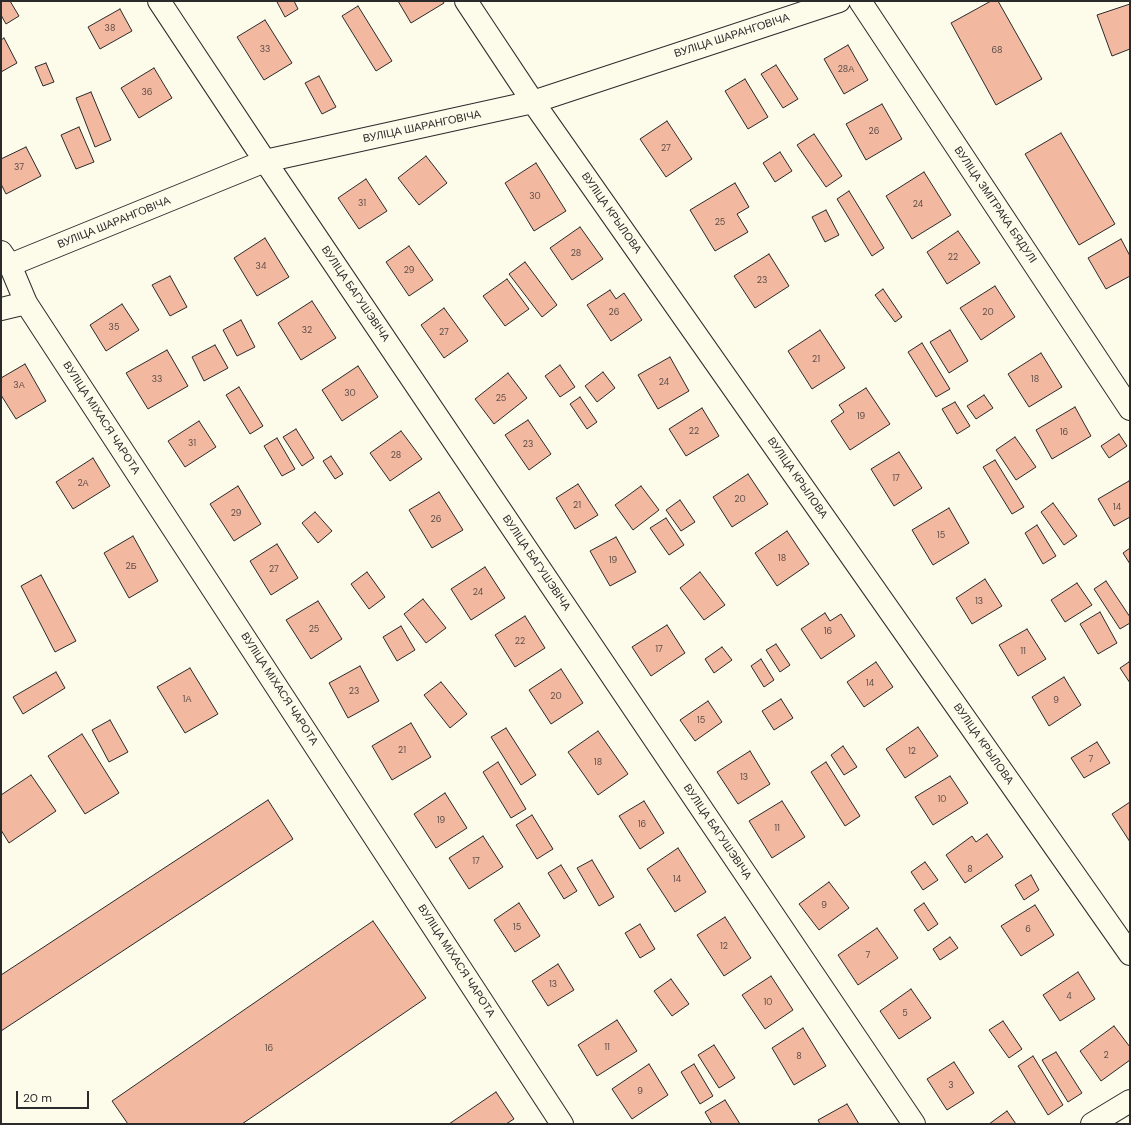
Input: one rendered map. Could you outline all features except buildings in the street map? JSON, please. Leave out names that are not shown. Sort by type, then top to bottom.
[{"type":"street","name":"ВУЛІЦА БАГУШЭВІЧА","points":[[160,1],[265,161],[914,1124]]},
{"type":"street","name":"ВУЛІЦА КРЫЛОВА","points":[[466,1],[533,102],[1130,954]]},
{"type":"street","name":"ВУЛІЦА ШАРАНГОВІЧА","points":[[6,258],[265,161],[533,102],[839,1]]},
{"type":"street","name":"ВУЛІЦА ЗМІТРАКА БЯДУЛІ","points":[[860,1],[1130,409]]},
{"type":"street","name":"ВУЛІЦА МІХАСЯ ЧАРОТА","points":[[6,258],[26,303],[562,1124]]},
{"type":"street","points":[[1,309],[26,303]]},
{"type":"street","points":[[1092,1124],[1130,1101]]}]
